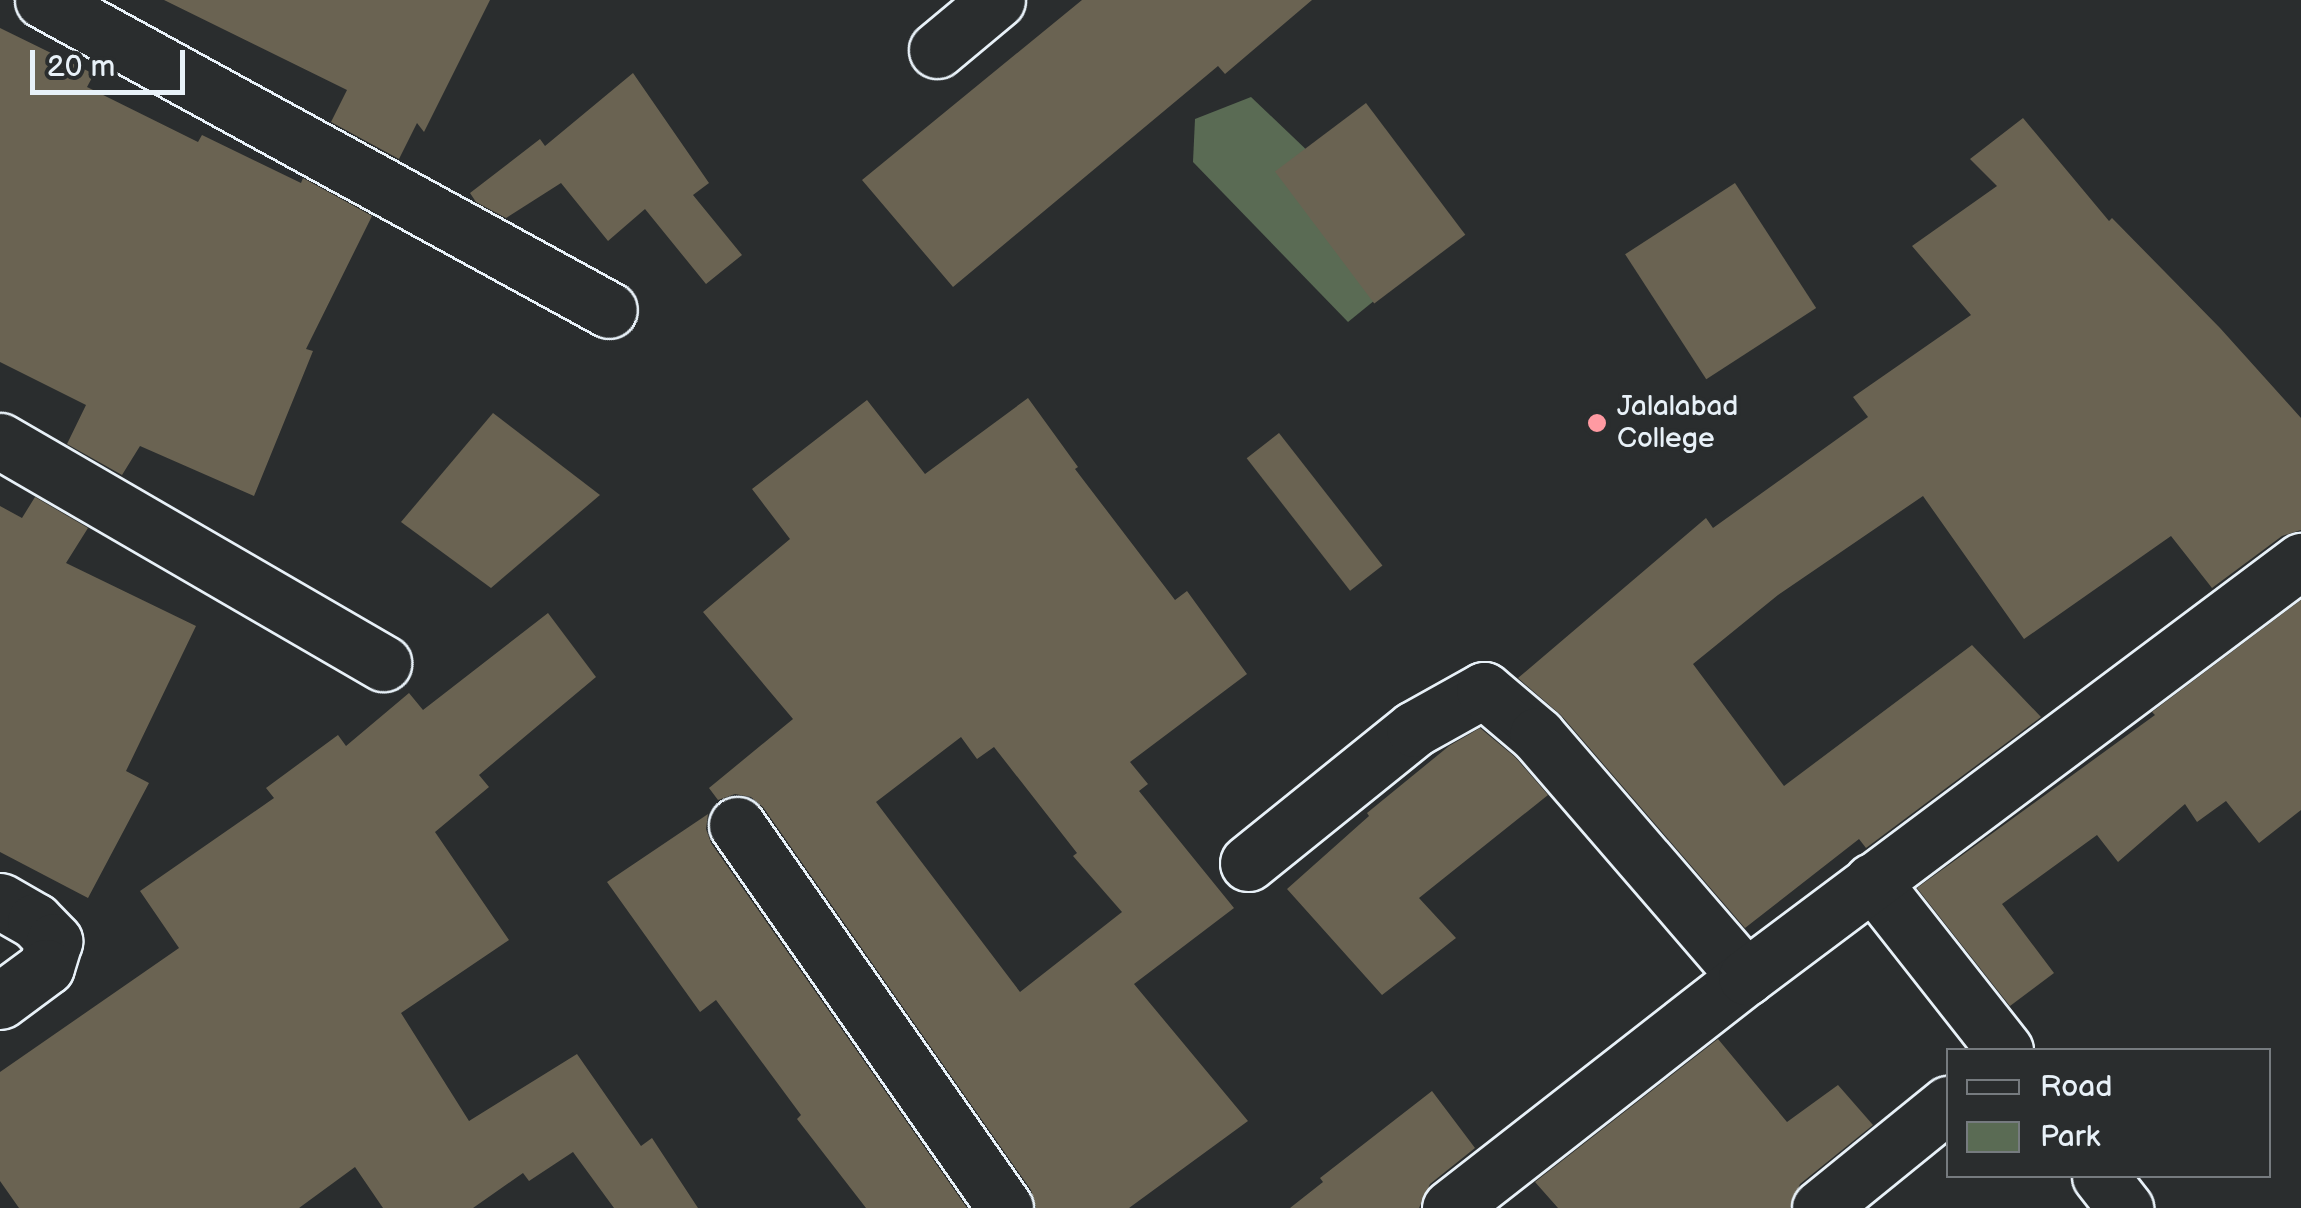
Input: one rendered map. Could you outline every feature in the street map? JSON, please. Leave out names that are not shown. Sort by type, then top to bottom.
[{"type":"street","points":[[44,0],[609,310]]},
{"type":"street","points":[[936,50],[997,0]]},
{"type":"street","points":[[0,441],[383,663]]},
{"type":"street","points":[[1450,1208],[1872,881],[2301,561]]},
{"type":"street","points":[[1248,863],[1414,729],[1484,690],[1536,735],[1746,977]]},
{"type":"street","points":[[737,825],[1005,1208]]},
{"type":"street","points":[[1872,881],[2003,1048]]},
{"type":"street","points":[[0,900],[35,921],[54,941],[46,967],[0,1001]]},
{"type":"street","points":[[1820,1208],[1946,1106]]},
{"type":"street","points":[[2102,1178],[2124,1208]]},
{"type":"green space","points":[[1251,97],[1423,261],[1348,322],[1193,162],[1195,119]]},
{"type":"building","points":[[164,0],[490,0],[424,132],[417,123],[399,159],[331,122],[347,90]]},
{"type":"building","points":[[1082,0],[1312,0],[1225,74],[1218,66],[953,287],[862,180]]},
{"type":"building","points":[[0,28],[94,74],[87,87],[198,142],[202,135],[301,183],[303,178],[372,216],[306,349],[313,351],[254,496],[140,446],[122,475],[67,444],[86,405],[0,362]]},
{"type":"building","points":[[633,73],[709,183],[693,195],[742,255],[706,284],[645,209],[608,241],[561,183],[506,218],[476,202],[470,193],[540,139],[545,146]]},
{"type":"building","points":[[1366,103],[1465,235],[1374,303],[1275,172]]},
{"type":"building","points":[[2023,118],[2109,221],[2112,218],[2220,328],[2301,418],[2301,530],[2282,536],[2212,588],[2171,536],[2024,639],[1923,496],[1778,595],[1693,664],[1784,786],[1972,645],[2041,717],[1866,848],[1859,839],[1745,928],[1561,715],[1518,678],[1706,518],[1713,528],[1868,417],[1853,397],[1971,315],[1912,246],[1997,186],[1970,159]]},
{"type":"building","points":[[1735,183],[1816,308],[1706,379],[1625,254]]},
{"type":"building","points":[[1028,398],[1078,467],[1075,469],[1175,600],[1187,591],[1247,674],[1130,762],[1148,784],[1139,791],[1234,908],[1134,984],[1248,1121],[1129,1208],[1036,1208],[1031,1190],[763,807],[751,797],[735,794],[718,800],[709,788],[793,719],[703,612],[790,539],[752,489],[867,400],[925,474]],"holes":[[[961,737],[977,759],[994,747],[1077,853],[1073,856],[1122,912],[1020,992],[876,802]]]},
{"type":"building","points":[[493,413],[600,495],[491,588],[401,522]]},
{"type":"building","points":[[1279,433],[1382,565],[1350,591],[1247,458]]},
{"type":"building","points":[[35,497],[88,528],[66,563],[196,626],[126,771],[149,783],[88,898],[0,852],[0,506],[22,518]]},
{"type":"building","points":[[2301,600],[2301,810],[2259,843],[2226,801],[2197,822],[2185,804],[2118,862],[2097,835],[2002,904],[2054,973],[2010,1006],[1917,888],[2155,715],[2152,712]]},
{"type":"building","points":[[548,613],[596,677],[479,775],[489,787],[435,832],[509,940],[401,1013],[469,1121],[577,1054],[641,1146],[652,1138],[698,1208],[614,1208],[573,1152],[529,1181],[523,1173],[473,1208],[383,1208],[355,1167],[299,1208],[19,1208],[0,1181],[0,1072],[179,948],[140,891],[274,798],[266,788],[338,735],[346,746],[409,693],[423,710]]},
{"type":"building","points":[[1480,728],[1515,757],[1548,795],[1419,898],[1456,938],[1382,995],[1287,889],[1369,816],[1367,813],[1449,746]]},
{"type":"building","points":[[708,814],[706,829],[711,843],[967,1208],[866,1208],[797,1119],[801,1115],[716,1000],[700,1012],[607,882]]},
{"type":"building","points":[[1718,1039],[1787,1122],[1838,1085],[1873,1125],[1800,1184],[1790,1208],[1558,1208],[1535,1182]]},
{"type":"building","points":[[1432,1091],[1475,1148],[1430,1184],[1419,1208],[1290,1208],[1323,1182],[1320,1178]]},
{"type":"place","name":"Jalalabad College","points":[[1597,423]]}]
